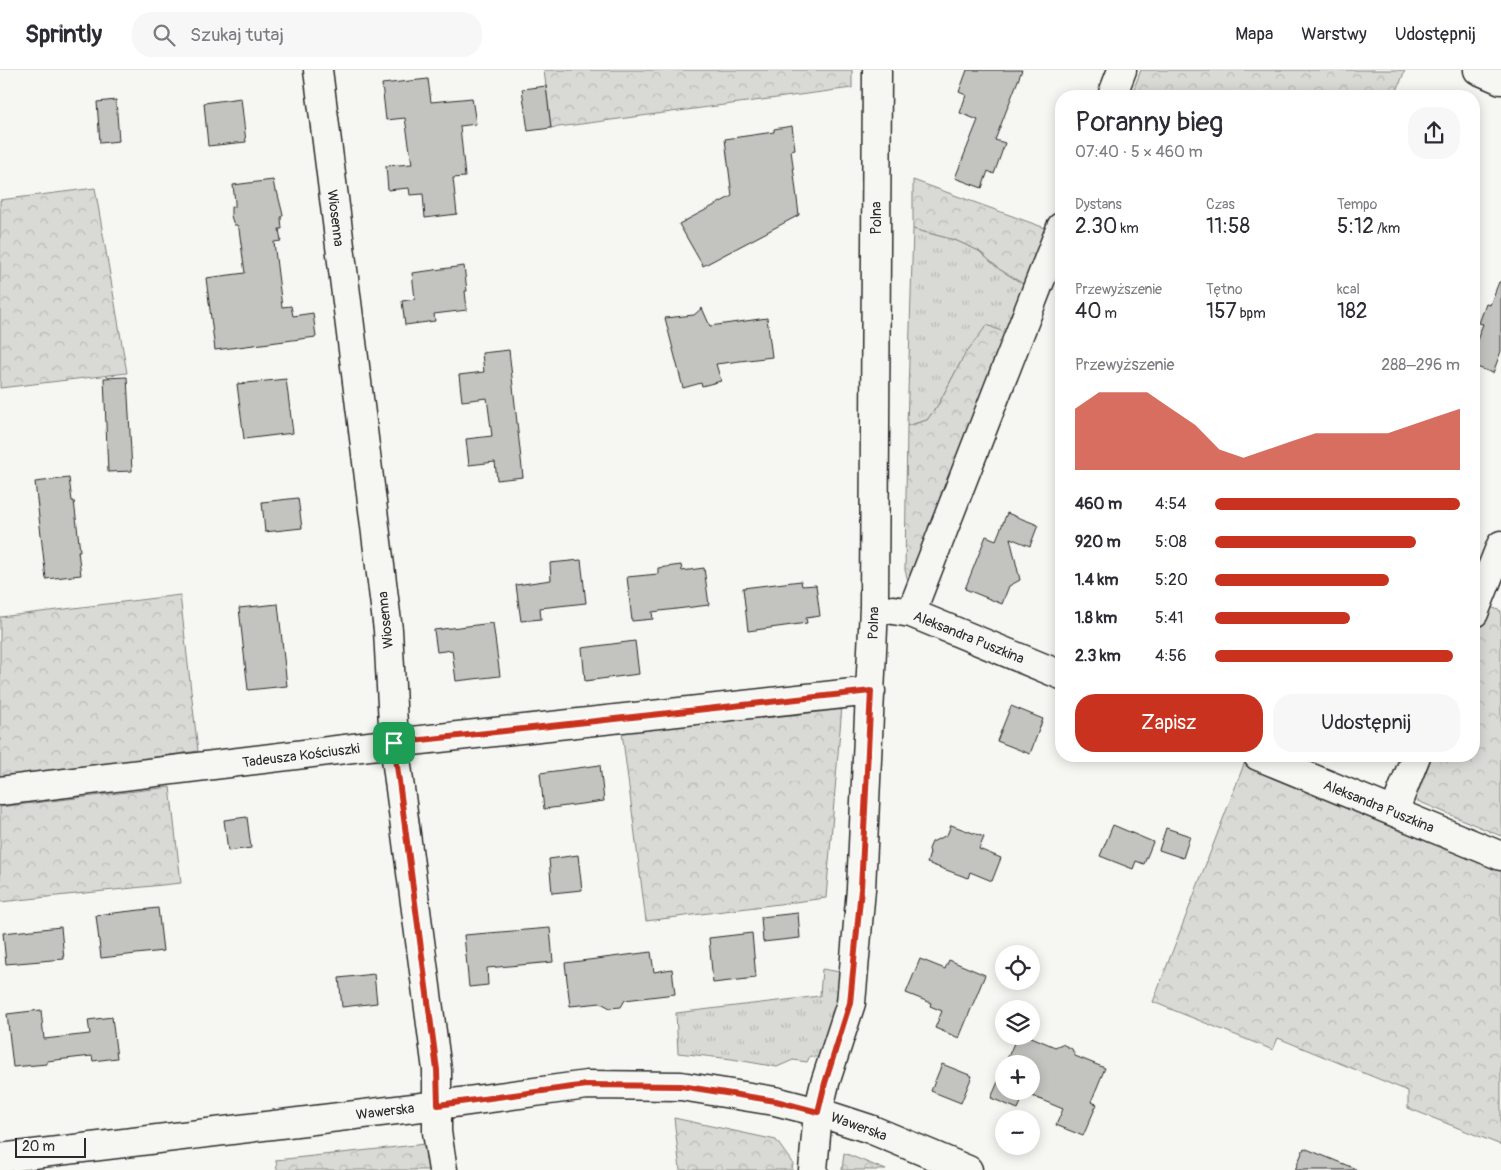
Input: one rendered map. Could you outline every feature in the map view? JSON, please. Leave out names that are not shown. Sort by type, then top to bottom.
[{"type":"street","name":"Wiosenna","points":[[318,70],[388,630],[394,743],[437,1070],[437,1132],[443,1170]]},
{"type":"street","name":"Polna","points":[[813,1170],[818,1112],[850,1003],[861,889],[874,607],[877,70]]},
{"type":"street","points":[[1114,90],[1122,70]]},
{"type":"street","points":[[1478,70],[1501,80]]},
{"type":"street","points":[[911,613],[1055,241]]},
{"type":"street","points":[[1480,598],[1501,544]]},
{"type":"street","name":"Aleksandra Puszkina","points":[[874,607],[911,613],[1055,673]]},
{"type":"street","name":"Tadeusza Kościuszki","points":[[0,792],[394,743],[871,691]]},
{"type":"street","name":"Aleksandra Puszkina","points":[[1273,762],[1501,856]]},
{"type":"street","points":[[1394,812],[1414,762]]},
{"type":"street","name":"Wawerska","points":[[0,1158],[587,1085],[681,1086],[776,1101],[818,1112],[870,1129],[968,1170]]},
{"type":"green space","points":[[544,70],[852,70],[852,88],[551,128]]},
{"type":"green space","points":[[1141,70],[1405,70],[1397,90],[1133,90]]},
{"type":"green space","points":[[913,180],[1048,229],[1025,285],[999,269],[979,251],[955,240],[913,229]]},
{"type":"green space","points":[[95,188],[127,373],[0,388],[0,200]]},
{"type":"green space","points":[[913,229],[955,240],[979,251],[999,269],[1025,285],[1008,334],[965,354],[938,405],[927,420],[907,426]]},
{"type":"green space","points":[[987,325],[1008,334],[908,581],[905,570],[907,426],[927,420],[938,405],[965,354]]},
{"type":"green space","points":[[180,595],[198,751],[0,779],[0,617]]},
{"type":"green space","points":[[1488,606],[1501,611],[1501,836],[1413,799],[1428,762],[1480,762],[1480,628]]},
{"type":"green space","points":[[842,706],[826,898],[646,921],[622,732]]},
{"type":"green space","points":[[1245,762],[1253,762],[1501,864],[1501,1145],[1408,1108],[1408,1091],[1278,1038],[1273,1050],[1153,1002]]},
{"type":"green space","points":[[170,787],[181,883],[0,902],[0,807]]},
{"type":"green space","points":[[822,969],[840,972],[833,1016],[821,1058],[810,1056],[807,1062],[793,1060],[777,1067],[732,1059],[678,1053],[676,1013],[820,996]]},
{"type":"green space","points":[[674,1118],[776,1140],[793,1164],[792,1170],[680,1170]]},
{"type":"green space","points":[[425,1144],[428,1170],[277,1170],[276,1160]]},
{"type":"green space","points":[[844,1153],[886,1170],[842,1170]]},
{"type":"building","points":[[967,70],[1022,70],[995,140],[1005,143],[994,174],[988,171],[982,188],[955,178],[978,120],[960,113],[966,95],[959,92]]},
{"type":"building","points":[[428,79],[431,102],[472,98],[476,124],[460,126],[465,177],[453,178],[457,214],[425,218],[423,194],[410,195],[409,188],[388,190],[386,166],[412,164],[405,118],[386,120],[382,84]]},
{"type":"building","points":[[546,86],[551,128],[528,131],[522,89]]},
{"type":"building","points":[[241,98],[246,142],[208,146],[204,103]]},
{"type":"building","points":[[116,100],[119,141],[100,143],[97,102]]},
{"type":"building","points":[[792,126],[795,149],[791,150],[799,215],[703,266],[679,224],[732,196],[725,139],[774,132],[774,129]]},
{"type":"building","points":[[273,180],[283,215],[281,218],[282,229],[279,229],[281,241],[274,242],[282,307],[291,306],[293,316],[313,313],[316,337],[215,350],[206,278],[245,273],[239,229],[237,225],[234,225],[231,216],[231,207],[235,207],[233,185]]},
{"type":"building","points":[[464,266],[467,310],[434,314],[435,321],[405,325],[402,301],[415,299],[412,273]]},
{"type":"building","points":[[1499,282],[1501,282],[1501,351],[1493,373],[1480,368],[1480,332],[1483,324],[1480,323],[1480,320],[1486,304],[1490,305]]},
{"type":"building","points":[[702,308],[710,326],[767,318],[772,357],[716,364],[721,381],[702,386],[701,383],[683,388],[665,318],[694,315]]},
{"type":"building","points":[[509,350],[523,477],[497,480],[495,462],[469,465],[466,439],[492,436],[487,398],[462,401],[459,375],[484,372],[482,353]]},
{"type":"building","points":[[127,377],[132,471],[108,472],[104,378]]},
{"type":"building","points":[[286,379],[293,433],[244,439],[237,384]]},
{"type":"building","points":[[69,478],[72,501],[74,501],[81,575],[46,579],[35,482]]},
{"type":"building","points":[[298,498],[302,528],[265,532],[262,502]]},
{"type":"building","points":[[1007,513],[1038,525],[1030,546],[1010,538],[1020,580],[1009,586],[1002,604],[965,589],[986,536],[996,540]]},
{"type":"building","points":[[581,560],[586,603],[540,608],[541,619],[521,621],[516,585],[551,580],[550,563]]},
{"type":"building","points":[[681,565],[682,571],[704,568],[709,605],[652,612],[653,619],[632,621],[627,577],[658,574],[658,568]]},
{"type":"building","points":[[801,581],[802,586],[816,585],[820,616],[806,618],[807,623],[748,631],[743,588]]},
{"type":"building","points":[[278,604],[287,686],[248,690],[239,608]]},
{"type":"building","points":[[493,623],[500,676],[456,681],[452,650],[437,652],[434,630]]},
{"type":"building","points":[[635,641],[639,674],[585,681],[582,648]]},
{"type":"building","points":[[1011,706],[1043,719],[1030,754],[997,741]]},
{"type":"building","points":[[600,765],[604,801],[544,809],[540,773]]},
{"type":"building","points":[[247,817],[251,848],[228,851],[224,820]]},
{"type":"building","points":[[951,825],[984,837],[979,849],[1001,858],[992,881],[970,872],[968,878],[927,863],[932,842],[947,835]]},
{"type":"building","points":[[1113,825],[1153,842],[1144,864],[1136,861],[1133,869],[1100,856]]},
{"type":"building","points":[[1166,828],[1190,836],[1183,858],[1159,850]]},
{"type":"building","points":[[578,855],[582,890],[552,893],[549,859]]},
{"type":"building","points":[[158,908],[163,951],[101,958],[96,915]]},
{"type":"building","points":[[798,913],[800,938],[763,942],[761,917]]},
{"type":"building","points":[[61,927],[64,959],[6,964],[3,933]]},
{"type":"building","points":[[550,928],[553,962],[487,968],[488,985],[469,987],[464,935]]},
{"type":"building","points":[[752,933],[756,978],[713,983],[709,938]]},
{"type":"building","points":[[651,952],[654,972],[672,969],[675,994],[625,1000],[621,1007],[610,1008],[601,1003],[570,1006],[565,963]]},
{"type":"building","points":[[920,959],[945,969],[949,960],[985,975],[959,1038],[935,1028],[942,1011],[930,1006],[931,1003],[906,993]]},
{"type":"building","points":[[374,974],[377,1003],[342,1007],[339,978]]},
{"type":"building","points":[[41,1010],[44,1039],[90,1034],[88,1020],[112,1017],[117,1058],[93,1061],[92,1056],[47,1061],[47,1064],[13,1067],[7,1014]]},
{"type":"building","points":[[1040,1041],[1055,1047],[1062,1044],[1072,1049],[1075,1056],[1105,1068],[1091,1102],[1097,1104],[1083,1136],[1056,1125],[1063,1109],[1040,1099],[1040,1055],[1009,1055],[1013,1045],[1040,1045]]},
{"type":"building","points":[[942,1064],[972,1076],[961,1103],[931,1091]]},
{"type":"building","points":[[995,1089],[995,1100],[991,1098]]},
{"type":"building","points":[[996,1100],[1022,1100],[1018,1109]]},
{"type":"building","points":[[1304,1148],[1356,1169],[1356,1170],[1295,1170]]},
{"type":"route","points":[[871,691],[861,889],[850,1003],[818,1112],[776,1101],[681,1086],[587,1085],[438,1105],[437,1070],[394,743],[871,691]]}]
